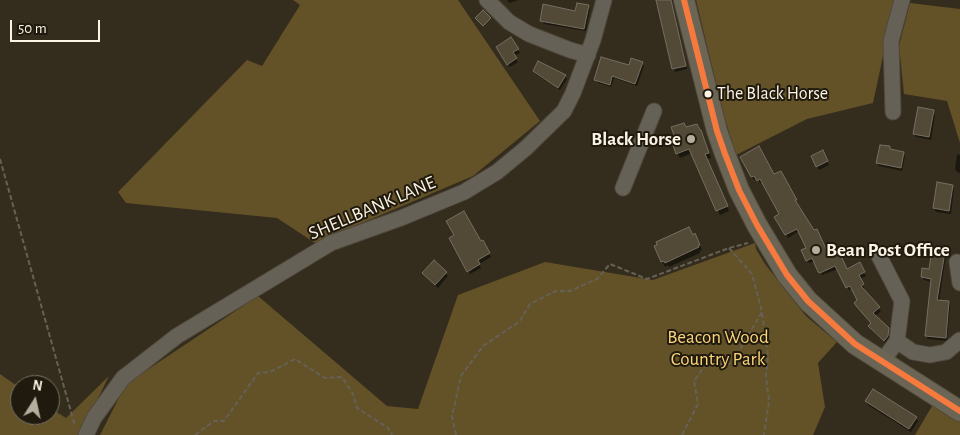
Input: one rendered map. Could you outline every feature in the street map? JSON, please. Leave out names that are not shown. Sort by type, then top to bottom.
[{"type":"main road","points":[[684,0],[718,131],[739,190],[761,233],[787,275],[808,301],[855,344],[960,411]]},
{"type":"street","points":[[487,0],[500,15],[526,32],[588,55]]},
{"type":"street","name":"SHELLBANK LANE","points":[[86,435],[94,418],[124,378],[177,336],[332,242],[401,218],[464,192],[497,172],[526,148],[564,111],[577,86],[604,0]]},
{"type":"street","points":[[893,112],[891,41],[902,0]]},
{"type":"street","points":[[623,188],[654,111]]},
{"type":"street","points":[[879,256],[902,301],[896,340],[882,362]]},
{"type":"street","points":[[956,262],[960,283]]},
{"type":"street","points":[[896,340],[913,352],[930,355],[946,352],[960,340]]},
{"type":"path","points":[[0,159],[73,420]]},
{"type":"path","points":[[456,435],[452,416],[461,376],[483,346],[520,321],[530,304],[556,291],[570,290],[597,279],[610,264],[647,279],[729,248],[754,241],[761,233]]},
{"type":"path","points":[[729,248],[752,274],[762,312],[768,356],[766,376],[770,401],[764,435]]},
{"type":"path","points":[[682,435],[698,404],[694,381],[704,367],[732,363],[762,312]]},
{"type":"path","points":[[195,435],[214,421],[224,421],[258,373],[270,372],[295,359],[325,378],[342,377],[353,394],[356,408],[388,428],[392,435]]},
{"type":"green space","points":[[293,0],[458,0],[540,121],[473,176],[315,243],[277,218],[126,203],[118,192],[247,60],[262,66],[300,5]]},
{"type":"green space","points":[[696,0],[895,0],[873,103],[807,119],[736,155],[724,116]]},
{"type":"green space","points":[[910,3],[960,9],[960,143],[947,101],[904,94],[899,46]]},
{"type":"green space","name":"Beacon Wood Country Park","points":[[755,243],[756,249],[765,264],[806,316],[837,342],[818,363],[825,407],[813,435],[100,435],[126,384],[258,296],[387,406],[418,409],[458,295],[545,262],[653,280]]},
{"type":"green space","points":[[0,374],[10,381],[10,425],[60,425],[60,414],[66,418],[109,376],[80,435],[0,435]]},
{"type":"green space","points":[[935,401],[960,422],[960,435],[915,435]]},
{"type":"building","points":[[656,0],[671,0],[686,66],[672,69]]},
{"type":"building","points":[[577,3],[589,5],[584,29],[540,21],[543,4],[575,11]]},
{"type":"building","points":[[483,10],[491,18],[483,26],[475,18]]},
{"type":"building","points":[[511,37],[519,49],[513,52],[517,58],[507,65],[496,47]]},
{"type":"building","points":[[601,57],[629,65],[631,58],[643,62],[635,84],[612,76],[610,85],[594,80]]},
{"type":"building","points":[[538,61],[566,75],[558,88],[533,71]]},
{"type":"building","points":[[918,107],[934,110],[929,137],[913,134]]},
{"type":"building","points":[[684,123],[686,127],[697,124],[701,130],[709,153],[705,154],[728,206],[716,211],[689,149],[676,154],[671,139],[675,138],[671,127]]},
{"type":"building","points":[[880,145],[890,146],[890,149],[904,152],[901,168],[876,163]]},
{"type":"building","points":[[759,146],[774,174],[781,171],[797,200],[795,200],[814,230],[817,229],[827,251],[837,247],[847,269],[860,262],[865,272],[859,275],[864,284],[861,286],[880,307],[873,313],[889,328],[888,336],[884,341],[868,326],[871,323],[854,303],[857,300],[850,286],[846,288],[835,266],[820,273],[818,272],[812,258],[806,261],[801,250],[806,248],[797,229],[785,235],[774,217],[779,214],[760,179],[757,181],[754,176],[751,177],[740,157]]},
{"type":"building","points":[[823,150],[828,161],[816,167],[811,156]]},
{"type":"building","points":[[937,182],[953,185],[949,211],[933,208]]},
{"type":"building","points":[[464,211],[490,253],[478,260],[480,264],[467,272],[449,238],[454,235],[446,221]]},
{"type":"building","points":[[689,227],[693,235],[695,233],[700,245],[699,247],[665,263],[664,261],[661,262],[654,246],[657,245],[656,242]]},
{"type":"building","points":[[932,250],[945,252],[937,300],[949,301],[946,338],[925,336],[931,279],[921,277],[922,268],[929,269]]},
{"type":"building","points":[[434,260],[447,272],[435,285],[422,273]]},
{"type":"building","points":[[873,389],[917,417],[909,429],[865,401]]},
{"type":"transit line","points":[[684,0],[717,131],[725,154],[739,190],[757,225],[787,275],[808,301],[855,344],[960,411]]},
{"type":"place","name":"The Black Horse","points":[[708,94]]},
{"type":"place","name":"Black Horse","points":[[691,139]]},
{"type":"place","name":"Bean Post Office","points":[[816,250]]}]
